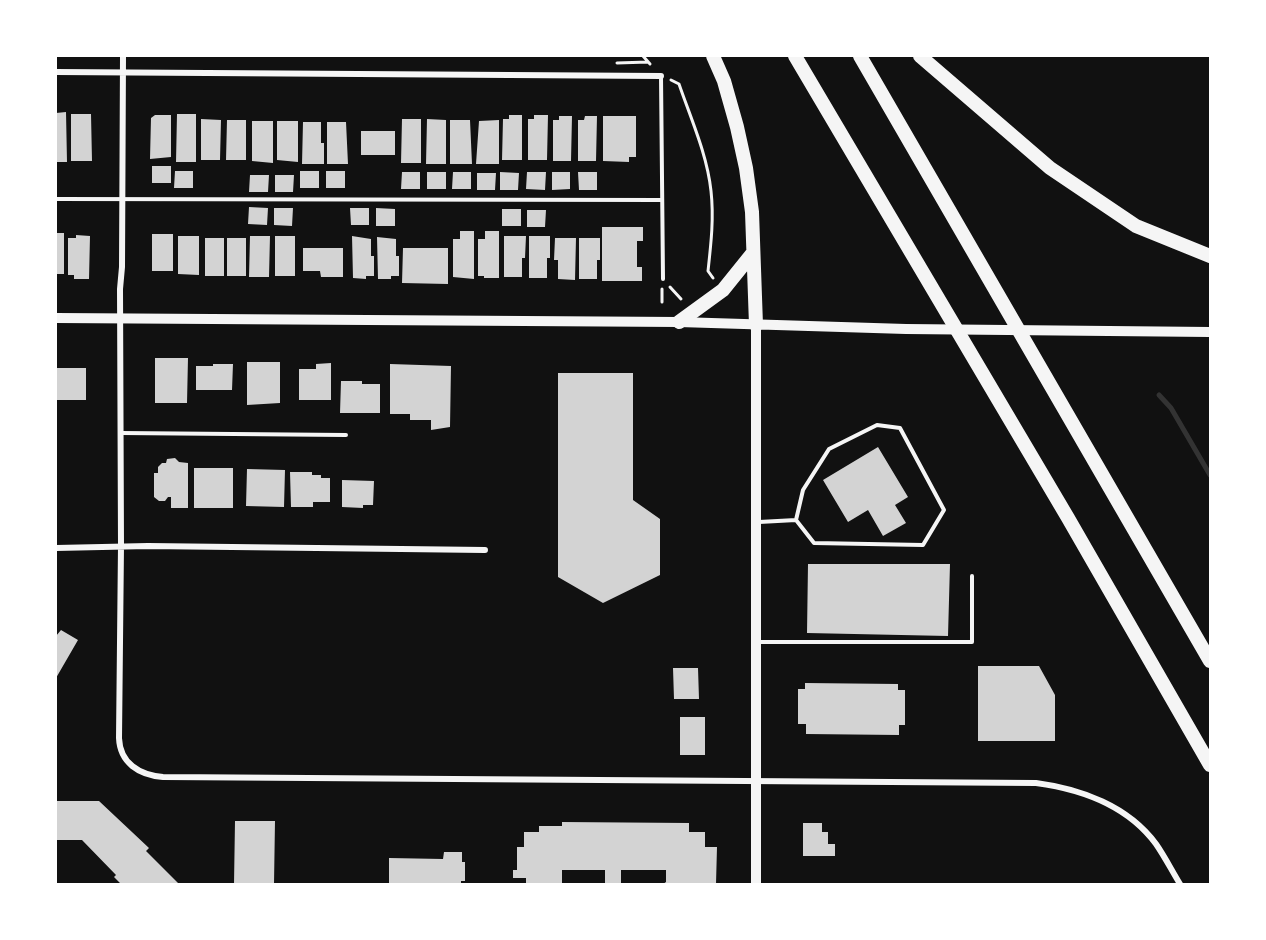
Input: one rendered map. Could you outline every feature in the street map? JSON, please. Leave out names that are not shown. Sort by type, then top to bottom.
[{"type":"highway","points":[[713,56],[724,81],[746,168],[752,212],[756,325]]},
{"type":"highway","points":[[795,56],[1068,518],[1210,765]]},
{"type":"highway","points":[[860,56],[1210,661]]},
{"type":"highway","points":[[921,56],[1050,168],[1136,226],[1210,256]]},
{"type":"highway","points":[[679,322],[723,290],[752,254]]},
{"type":"main road","points":[[56,318],[679,322],[906,329],[1210,332]]},
{"type":"main road","points":[[756,325],[756,885]]},
{"type":"street","points":[[123,56],[123,199],[120,290],[120,745],[125,758],[135,768],[147,775],[163,777],[1036,783],[1062,786],[1106,802],[1141,828],[1156,844],[1180,885]]},
{"type":"street","points":[[56,72],[661,76]]},
{"type":"street","points":[[56,548],[121,546],[485,550]]},
{"type":"lane","points":[[661,76],[663,279]]},
{"type":"lane","points":[[56,199],[662,200]]},
{"type":"lane","points":[[877,424],[900,428],[944,510],[923,545],[814,543],[796,520],[803,490],[829,448],[877,424]]},
{"type":"lane","points":[[121,433],[346,435]]},
{"type":"lane","points":[[755,522],[796,520]]},
{"type":"lane","points":[[756,641],[972,642],[972,576]]},
{"type":"path","points":[[617,63],[648,62]]},
{"type":"path","points":[[661,76],[679,84],[705,158],[711,191],[712,231],[708,271],[716,282]]},
{"type":"path","points":[[663,279],[681,299]]},
{"type":"building","points":[[66,112],[67,162],[56,162],[56,113]]},
{"type":"building","points":[[71,114],[91,114],[92,161],[71,161]]},
{"type":"building","points":[[177,114],[196,114],[196,162],[176,162]]},
{"type":"building","points":[[155,115],[171,115],[171,157],[150,159],[151,118]]},
{"type":"building","points":[[509,115],[522,115],[522,160],[502,160],[503,119],[509,119]]},
{"type":"building","points":[[534,115],[548,115],[547,160],[528,160],[528,119],[534,119]]},
{"type":"building","points":[[559,116],[572,116],[571,161],[553,161],[553,120],[559,120]]},
{"type":"building","points":[[585,116],[597,116],[596,161],[578,161],[578,120],[584,120]]},
{"type":"building","points":[[603,116],[636,116],[636,157],[629,157],[629,162],[603,161]]},
{"type":"building","points":[[201,119],[221,120],[220,160],[201,160]]},
{"type":"building","points":[[402,119],[421,119],[421,163],[401,163]]},
{"type":"building","points":[[427,119],[446,120],[446,164],[426,164]]},
{"type":"building","points":[[227,120],[246,120],[246,160],[226,160]]},
{"type":"building","points":[[450,120],[470,120],[472,164],[450,164]]},
{"type":"building","points":[[499,120],[499,164],[476,164],[479,121]]},
{"type":"building","points":[[252,121],[273,121],[273,163],[252,161]]},
{"type":"building","points":[[277,121],[298,121],[298,162],[277,160]]},
{"type":"building","points":[[303,122],[321,122],[324,164],[302,164]]},
{"type":"building","points":[[327,122],[346,122],[348,164],[327,164]]},
{"type":"building","points":[[361,131],[395,131],[395,155],[361,155]]},
{"type":"building","points":[[152,166],[171,166],[171,183],[152,183]]},
{"type":"building","points":[[175,171],[193,171],[193,188],[174,188]]},
{"type":"building","points":[[300,171],[319,171],[319,188],[300,188]]},
{"type":"building","points":[[326,171],[345,171],[345,188],[326,188]]},
{"type":"building","points":[[402,172],[420,172],[420,189],[401,189]]},
{"type":"building","points":[[427,172],[446,172],[446,189],[427,189]]},
{"type":"building","points":[[453,172],[471,172],[471,189],[452,189]]},
{"type":"building","points":[[500,172],[519,173],[518,190],[500,190]]},
{"type":"building","points":[[527,172],[546,172],[545,190],[526,189]]},
{"type":"building","points":[[552,172],[570,172],[570,189],[552,190]]},
{"type":"building","points":[[578,172],[597,172],[597,190],[579,190]]},
{"type":"building","points":[[477,173],[496,173],[495,190],[477,190]]},
{"type":"building","points":[[250,175],[269,175],[268,192],[249,192]]},
{"type":"building","points":[[275,175],[294,175],[293,192],[275,192]]},
{"type":"building","points":[[249,207],[268,208],[267,225],[248,224]]},
{"type":"building","points":[[274,208],[293,208],[292,226],[274,225]]},
{"type":"building","points":[[350,208],[369,208],[369,225],[351,225]]},
{"type":"building","points":[[376,208],[395,209],[395,226],[376,226]]},
{"type":"building","points":[[502,209],[521,209],[521,226],[502,226]]},
{"type":"building","points":[[527,210],[546,210],[545,227],[527,227]]},
{"type":"building","points":[[602,227],[643,227],[643,241],[637,241],[637,267],[642,267],[642,281],[602,281]]},
{"type":"building","points":[[460,231],[474,231],[474,279],[453,277],[453,239],[460,239]]},
{"type":"building","points":[[485,231],[499,231],[499,278],[478,276],[478,239],[485,239]]},
{"type":"building","points":[[56,233],[64,233],[64,274],[56,274]]},
{"type":"building","points":[[152,234],[173,234],[173,271],[152,271]]},
{"type":"building","points":[[76,235],[90,236],[89,279],[74,279],[74,275],[68,275],[68,238],[76,238]]},
{"type":"building","points":[[178,236],[199,236],[199,275],[178,274]]},
{"type":"building","points":[[250,236],[270,236],[269,277],[249,277]]},
{"type":"building","points":[[275,236],[295,236],[295,276],[275,276]]},
{"type":"building","points":[[352,236],[371,239],[374,276],[366,276],[366,279],[353,278]]},
{"type":"building","points":[[504,236],[526,236],[525,258],[522,258],[522,277],[504,277]]},
{"type":"building","points":[[529,236],[550,236],[547,278],[529,278]]},
{"type":"building","points":[[377,237],[396,239],[399,276],[391,276],[391,279],[378,279]]},
{"type":"building","points":[[205,238],[224,238],[224,276],[205,276]]},
{"type":"building","points":[[227,238],[246,238],[246,276],[227,276]]},
{"type":"building","points":[[555,238],[576,238],[575,280],[558,279],[558,260],[554,260]]},
{"type":"building","points":[[579,238],[600,238],[597,279],[579,279]]},
{"type":"building","points":[[303,248],[343,248],[343,277],[321,277],[320,271],[303,271]]},
{"type":"building","points":[[403,248],[448,248],[448,284],[402,283]]},
{"type":"building","points":[[155,358],[188,358],[187,403],[155,403]]},
{"type":"building","points":[[247,362],[280,362],[280,403],[247,405]]},
{"type":"building","points":[[331,363],[331,400],[299,400],[299,369],[316,369],[316,364]]},
{"type":"building","points":[[213,364],[233,364],[232,390],[196,390],[196,366],[213,366]]},
{"type":"building","points":[[390,364],[451,366],[450,427],[431,430],[431,420],[410,420],[410,414],[390,414]]},
{"type":"building","points":[[56,368],[86,368],[86,400],[56,400]]},
{"type":"building","points":[[558,373],[633,373],[633,500],[660,519],[660,575],[603,603],[558,577]]},
{"type":"building","points":[[341,381],[380,384],[380,413],[340,413]]},
{"type":"building","points":[[878,447],[908,497],[895,505],[906,523],[883,536],[868,510],[848,522],[823,480]]},
{"type":"building","points":[[175,458],[179,462],[188,463],[188,508],[171,508],[171,497],[165,501],[159,501],[154,497],[154,473],[158,473],[158,467],[166,463],[167,459]]},
{"type":"building","points":[[194,468],[233,468],[233,508],[194,508]]},
{"type":"building","points":[[247,469],[285,470],[284,507],[246,506]]},
{"type":"building","points":[[290,472],[312,472],[312,475],[321,475],[321,478],[330,478],[330,502],[313,502],[313,507],[291,507]]},
{"type":"building","points":[[342,480],[374,481],[373,505],[363,505],[363,508],[342,507]]},
{"type":"building","points":[[808,564],[950,564],[948,636],[807,633]]},
{"type":"building","points":[[61,630],[78,640],[56,678],[56,636]]},
{"type":"building","points":[[978,666],[1039,666],[1055,695],[1055,741],[978,741]]},
{"type":"building","points":[[673,668],[698,668],[699,699],[674,699]]},
{"type":"building","points":[[805,683],[898,684],[898,690],[905,690],[905,725],[899,725],[899,735],[806,734],[806,724],[798,724],[798,689],[805,689]]},
{"type":"building","points":[[680,717],[705,717],[705,755],[680,755]]},
{"type":"building","points":[[56,801],[99,801],[149,848],[146,851],[179,884],[121,884],[114,877],[116,875],[82,840],[56,840]]},
{"type":"building","points":[[235,821],[275,821],[274,884],[234,884]]},
{"type":"building","points":[[562,822],[689,823],[689,832],[705,832],[705,847],[717,847],[716,884],[663,884],[666,882],[666,870],[621,870],[621,884],[605,884],[605,870],[562,870],[562,883],[526,883],[526,878],[513,878],[513,870],[517,870],[517,847],[524,847],[524,832],[539,832],[539,826],[562,826]]},
{"type":"building","points":[[803,823],[822,823],[822,832],[828,832],[828,844],[835,844],[835,856],[803,856]]},
{"type":"building","points":[[444,852],[462,852],[462,862],[465,862],[465,881],[461,881],[461,884],[389,884],[389,858],[443,859]]},
{"type":"waterway","points":[[1159,395],[1171,408],[1210,475]]}]
